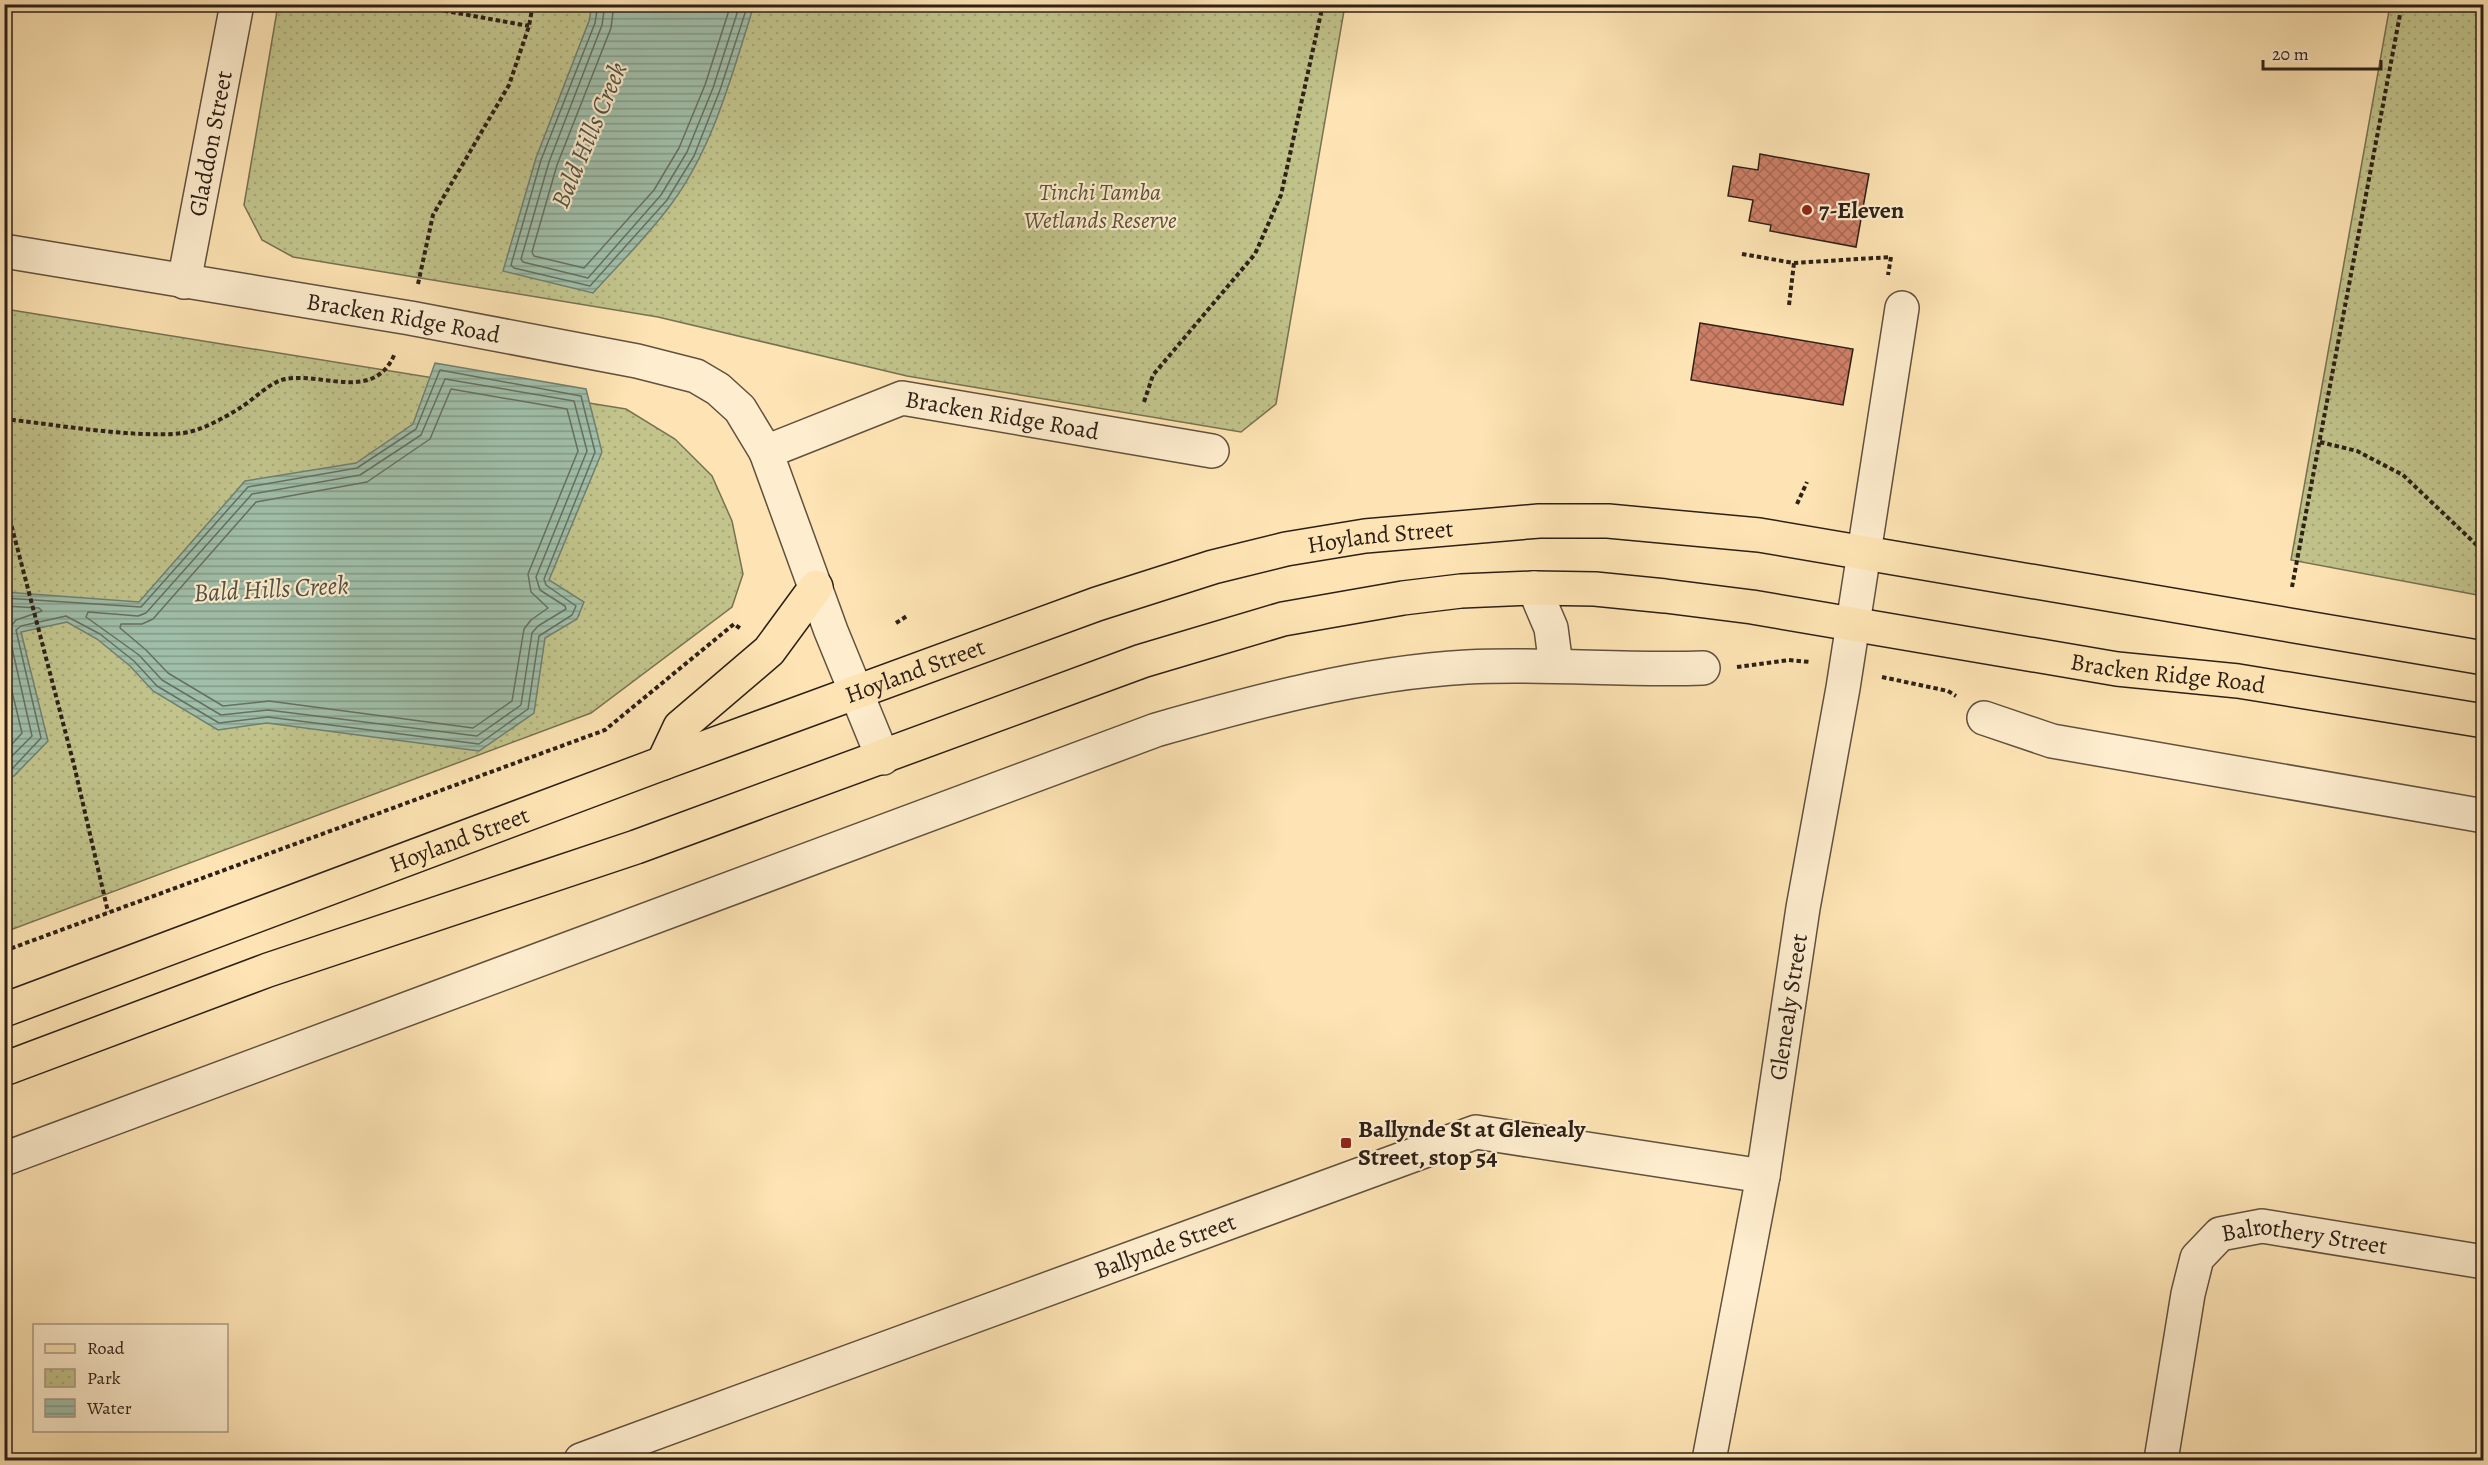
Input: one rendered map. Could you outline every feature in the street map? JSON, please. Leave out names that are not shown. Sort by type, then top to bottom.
[{"type":"main road","name":"Hoyland Street","points":[[4,1010],[663,763],[1097,604],[1213,567],[1286,549],[1365,536],[1539,521],[1608,521],[1759,535],[1864,553]]},
{"type":"main road","points":[[1864,553],[2484,658]]},
{"type":"main road","points":[[663,763],[680,727],[769,651],[816,587]]},
{"type":"main road","points":[[4,1069],[268,970],[625,851],[1142,661],[1243,629],[1283,619],[1403,598],[1461,591],[1534,588],[1596,589],[1665,596],[1853,624]]},
{"type":"main road","name":"Bracken Ridge Road","points":[[1853,624],[2117,669],[2249,682],[2484,721]]},
{"type":"street","name":"Gladdon Street","points":[[184,282],[237,4]]},
{"type":"street","name":"Bracken Ridge Road","points":[[4,251],[410,318],[637,361],[696,376],[718,389],[740,409],[766,452],[856,694],[883,758]]},
{"type":"street","name":"Glenealy Street","points":[[1709,1461],[1763,1176],[1803,908],[1853,624],[1902,308]]},
{"type":"street","name":"Bracken Ridge Road","points":[[766,452],[902,398],[1212,451]]},
{"type":"street","points":[[1534,588],[1551,628],[1556,666]]},
{"type":"street","points":[[4,1159],[1156,730],[1312,690],[1398,674],[1467,667],[1556,666],[1653,670],[1719,668]]},
{"type":"street","points":[[1984,718],[2052,741],[2484,816]]},
{"type":"street","name":"Ballynde Street","points":[[581,1461],[1476,1132],[1763,1176]]},
{"type":"street","name":"Balrothery Street","points":[[2162,1461],[2188,1294],[2197,1258],[2220,1234],[2262,1226],[2484,1262]]},
{"type":"path","points":[[407,4],[529,26]]},
{"type":"path","points":[[416,290],[433,215],[509,85],[529,26],[533,4]]},
{"type":"path","points":[[1132,437],[1153,375],[1255,254],[1281,195],[1323,4]]},
{"type":"path","points":[[2291,593],[2402,4]]},
{"type":"path","points":[[1742,254],[1794,263],[1891,258],[1888,278]]},
{"type":"path","points":[[1789,304],[1794,263]]},
{"type":"path","points":[[4,418],[147,434],[197,430],[238,410],[281,380],[294,378],[360,384],[390,364],[396,350]]},
{"type":"path","points":[[2320,442],[2357,451],[2403,475],[2484,552]]},
{"type":"path","points":[[1796,508],[1800,493],[1807,482]]},
{"type":"path","points":[[4,497],[74,765],[108,912]]},
{"type":"path","points":[[896,623],[907,616]]},
{"type":"path","points":[[4,951],[604,730],[734,624],[748,635]]},
{"type":"path","points":[[1719,668],[1799,660]]},
{"type":"path","points":[[1909,682],[1948,691],[1957,696]]},
{"type":"green space","name":"Tinchi Tamba Wetlands Reserve","points":[[278,5],[1345,5],[1276,404],[1241,432],[907,376],[658,317],[293,257],[262,240],[244,205]]},
{"type":"green space","points":[[2390,5],[2483,5],[2483,596],[2291,560]]},
{"type":"green space","points":[[5,309],[626,409],[675,439],[712,476],[732,521],[743,574],[732,607],[591,713],[5,932]]},
{"type":"water","name":"Bald Hills Creek","points":[[592,5],[754,5],[721,107],[687,181],[654,226],[593,293],[503,271],[536,158],[589,21]]},
{"type":"water","name":"Bald Hills Creek","points":[[435,363],[586,389],[602,452],[549,580],[584,602],[577,619],[545,638],[534,713],[479,751],[267,723],[218,730],[153,691],[130,666],[97,639],[67,622],[21,632],[48,741],[14,776],[5,778],[5,592],[139,602],[245,481],[356,463],[413,424]]},
{"type":"building","name":"7-Eleven","points":[[1760,154],[1869,174],[1856,247],[1770,231],[1771,225],[1749,221],[1753,200],[1728,196],[1733,166],[1758,170]]},
{"type":"building","points":[[1700,323],[1853,349],[1843,405],[1691,380]]},
{"type":"place","name":"7-Eleven","points":[[1807,210]]},
{"type":"place","name":"Ballynde St at Glenealy Street, stop 54","points":[[1346,1143]]}]
